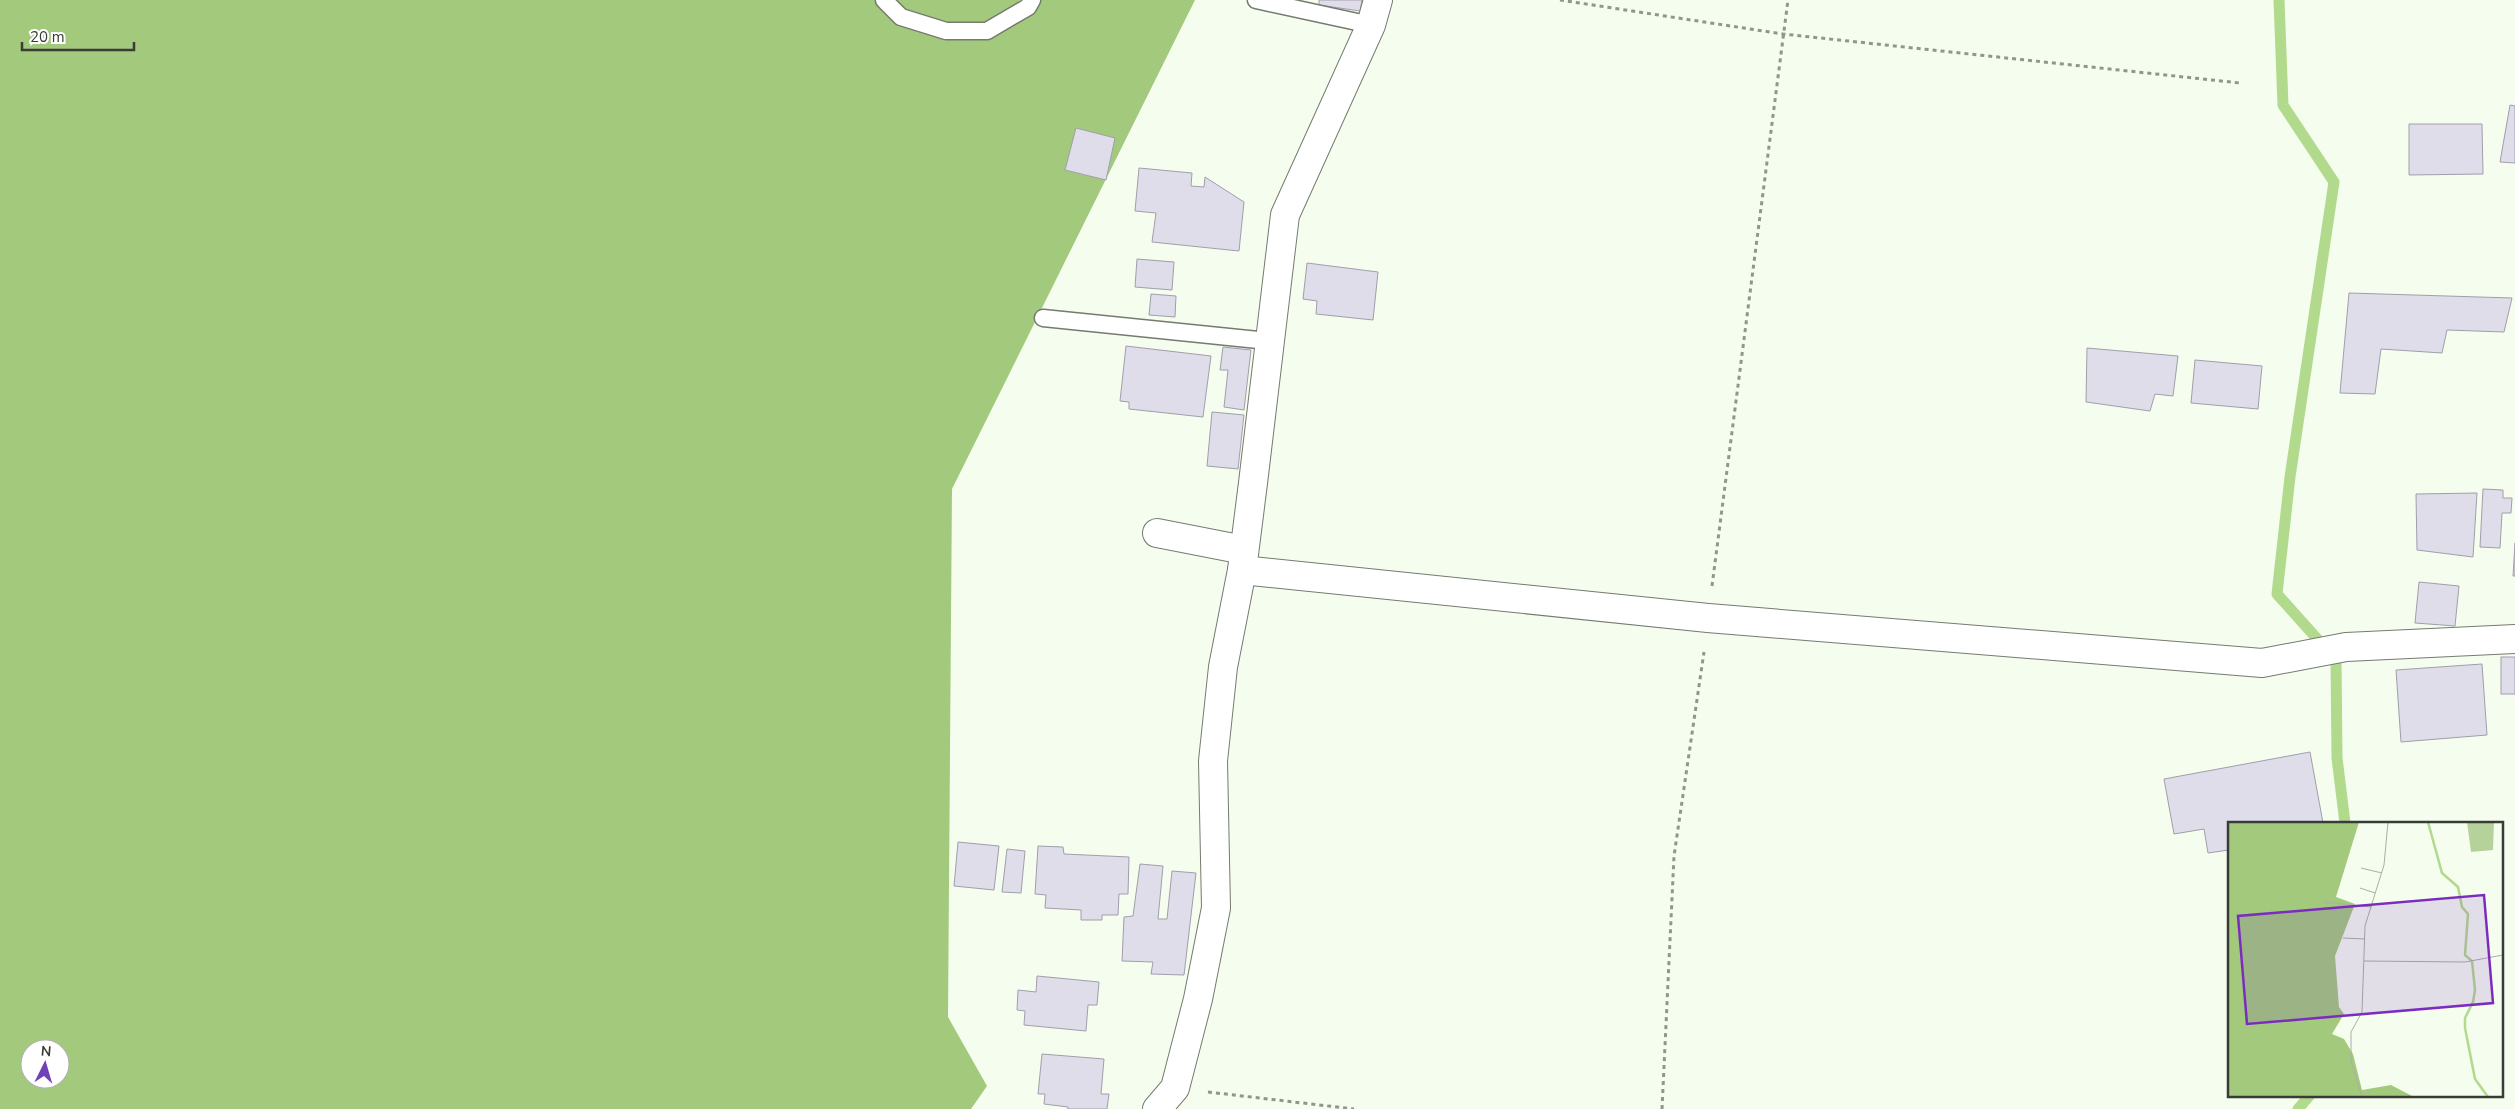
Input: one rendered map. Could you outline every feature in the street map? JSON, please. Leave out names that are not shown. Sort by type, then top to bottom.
[{"type":"street","points":[[1157,1109],[1175,1088],[1198,999],[1216,908],[1213,761],[1224,667],[1243,560],[1264,402],[1268,341],[1284,215],[1375,12]]},
{"type":"street","points":[[1157,533],[1243,560],[1708,618],[2262,663],[2346,647],[2515,639]]},
{"type":"lane","points":[[884,0],[901,17],[946,31],[987,30],[1028,7],[1032,0]]},
{"type":"lane","points":[[1256,0],[1375,12]]},
{"type":"lane","points":[[1043,318],[1268,341]]},
{"type":"path","points":[[1560,0],[1783,34],[2240,83]]},
{"type":"path","points":[[1662,1109],[1674,856],[1708,618],[1788,0]]},
{"type":"path","points":[[1175,1088],[1354,1109]]},
{"type":"green space","points":[[0,0],[1195,0],[952,489],[948,1017],[987,1086],[971,1109],[0,1109]]},
{"type":"building","points":[[1319,0],[1362,0],[1360,11],[1319,5]]},
{"type":"building","points":[[2510,105],[2515,106],[2515,163],[2500,162]]},
{"type":"building","points":[[2409,124],[2482,124],[2483,174],[2409,175]]},
{"type":"building","points":[[1076,128],[1115,138],[1106,180],[1065,170]]},
{"type":"building","points":[[1139,168],[1192,173],[1191,186],[1204,187],[1205,177],[1244,202],[1239,251],[1152,242],[1156,213],[1135,211]]},
{"type":"building","points":[[1137,259],[1174,262],[1172,290],[1135,287]]},
{"type":"building","points":[[1307,263],[1378,272],[1373,320],[1316,314],[1317,301],[1303,299]]},
{"type":"building","points":[[2349,293],[2512,298],[2504,332],[2447,330],[2442,353],[2381,349],[2375,394],[2340,393]]},
{"type":"building","points":[[1151,294],[1176,296],[1175,317],[1149,315]]},
{"type":"building","points":[[1126,346],[1211,356],[1203,417],[1129,409],[1129,402],[1120,401]]},
{"type":"building","points":[[1223,347],[1251,350],[1244,410],[1224,407],[1228,370],[1220,370]]},
{"type":"building","points":[[2087,348],[2178,356],[2173,396],[2155,394],[2150,411],[2086,402]]},
{"type":"building","points":[[2195,360],[2262,366],[2258,409],[2191,403]]},
{"type":"building","points":[[1212,412],[1244,415],[1238,469],[1207,466]]},
{"type":"building","points":[[2483,489],[2503,490],[2503,498],[2512,498],[2511,513],[2502,513],[2500,548],[2480,547]]},
{"type":"building","points":[[2477,493],[2473,557],[2417,550],[2416,494]]},
{"type":"building","points":[[2515,543],[2515,576],[2513,576]]},
{"type":"building","points":[[2419,582],[2459,586],[2455,626],[2415,623]]},
{"type":"building","points":[[2501,657],[2515,657],[2515,694],[2501,694]]},
{"type":"building","points":[[2482,664],[2487,735],[2401,742],[2396,670]]},
{"type":"building","points":[[2310,752],[2323,822],[2228,822],[2228,850],[2208,853],[2204,829],[2174,834],[2164,779]]},
{"type":"building","points":[[958,842],[999,846],[994,890],[954,886]]},
{"type":"building","points":[[1038,846],[1063,847],[1064,854],[1129,857],[1128,894],[1119,894],[1118,915],[1102,915],[1102,920],[1081,920],[1081,910],[1045,908],[1046,895],[1035,894]]},
{"type":"building","points":[[1007,849],[1025,851],[1021,893],[1002,892]]},
{"type":"building","points":[[1140,864],[1163,866],[1158,919],[1167,919],[1172,871],[1196,873],[1184,975],[1151,974],[1153,962],[1122,961],[1124,917],[1133,916]]},
{"type":"building","points":[[1037,976],[1099,982],[1097,1005],[1088,1005],[1086,1031],[1024,1025],[1025,1011],[1017,1010],[1018,990],[1036,992]]},
{"type":"building","points":[[1042,1054],[1104,1059],[1101,1094],[1109,1094],[1107,1109],[1068,1109],[1068,1107],[1044,1104],[1045,1094],[1038,1094]]},
{"type":"waterway","points":[[2279,0],[2283,105],[2334,182],[2290,477],[2277,594],[2336,660],[2337,758],[2345,822]]},
{"type":"waterway","points":[[2298,1109],[2309,1096]]}]
